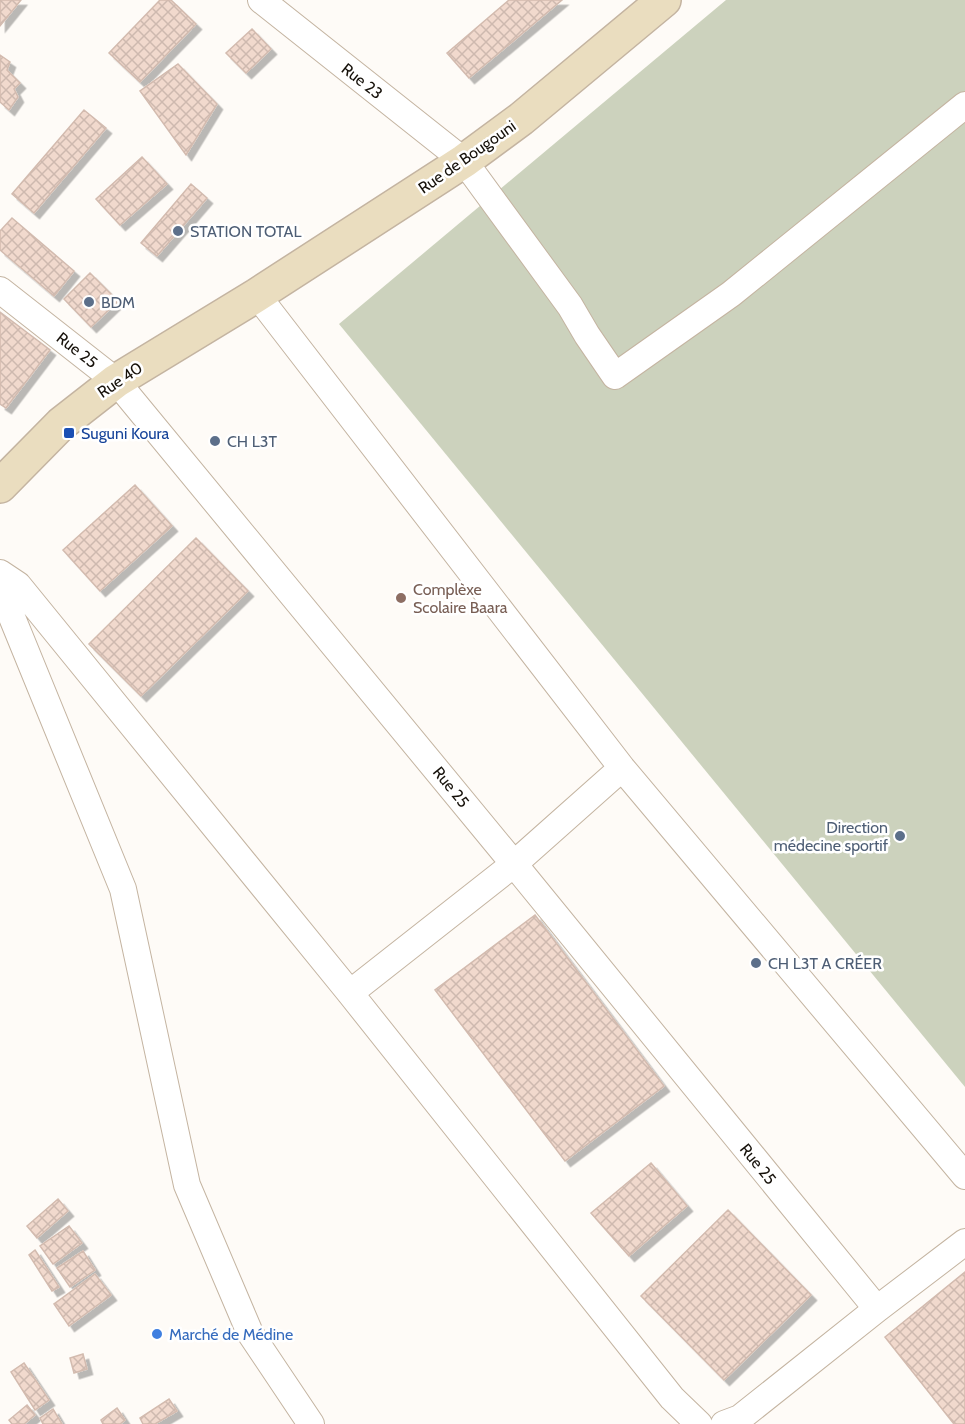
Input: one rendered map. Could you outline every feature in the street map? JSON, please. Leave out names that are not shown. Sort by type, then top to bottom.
[{"type":"main road","name":"Rue de Bougouni","points":[[257,296],[464,161],[520,119],[664,0]]},
{"type":"main road","name":"Rue 40","points":[[0,486],[61,424],[116,381],[257,296]]},
{"type":"street","name":"Rue 23","points":[[261,0],[464,161],[570,306],[615,376],[731,294],[965,105]]},
{"type":"street","name":"Rue 25","points":[[0,290],[116,381],[877,1309]]},
{"type":"street","points":[[257,296],[622,768],[965,1176]]},
{"type":"street","points":[[0,573],[18,585],[350,993],[672,1398],[699,1424]]},
{"type":"street","points":[[0,588],[123,889],[187,1185],[250,1333],[311,1424]]},
{"type":"street","points":[[350,993],[514,864],[622,768]]},
{"type":"street","points":[[724,1424],[740,1418],[965,1242]]},
{"type":"green space","points":[[726,0],[965,0],[965,1087],[339,324]]},
{"type":"building","points":[[0,0],[21,0],[0,26]]},
{"type":"building","points":[[160,0],[171,0],[196,24],[140,82],[109,53]]},
{"type":"building","points":[[509,0],[562,0],[469,78],[447,53]]},
{"type":"building","points":[[252,29],[271,49],[246,73],[226,53]]},
{"type":"building","points":[[0,55],[10,62],[7,70],[20,83],[14,89],[18,97],[9,110],[0,102]]},
{"type":"building","points":[[178,64],[217,104],[186,155],[140,91]]},
{"type":"building","points":[[84,110],[106,128],[34,213],[12,194]]},
{"type":"building","points":[[142,157],[167,184],[120,225],[96,199]]},
{"type":"building","points":[[191,184],[207,198],[157,256],[141,243]]},
{"type":"building","points":[[12,218],[74,271],[54,296],[0,250],[0,231]]},
{"type":"building","points":[[90,273],[118,301],[91,327],[64,299]]},
{"type":"building","points":[[0,312],[50,350],[6,408],[0,404]]},
{"type":"building","points":[[135,485],[172,526],[100,591],[63,550]]},
{"type":"building","points":[[196,538],[248,591],[141,696],[89,644]]},
{"type":"building","points":[[535,915],[664,1086],[565,1161],[435,990]]},
{"type":"building","points":[[651,1163],[687,1206],[629,1256],[591,1213]]},
{"type":"building","points":[[58,1199],[68,1211],[37,1238],[27,1226]]},
{"type":"building","points":[[728,1210],[811,1295],[724,1380],[641,1296]]},
{"type":"building","points":[[69,1226],[82,1243],[53,1264],[40,1246]]},
{"type":"building","points":[[35,1250],[59,1287],[52,1291],[29,1255]]},
{"type":"building","points":[[83,1251],[95,1270],[70,1287],[57,1268]]},
{"type":"building","points":[[965,1272],[965,1424],[954,1424],[885,1337]]},
{"type":"building","points":[[95,1274],[111,1295],[69,1326],[54,1304]]},
{"type":"building","points":[[83,1354],[87,1369],[74,1373],[70,1358]]},
{"type":"building","points":[[24,1363],[49,1400],[35,1410],[11,1372]]},
{"type":"building","points":[[169,1399],[177,1411],[155,1424],[143,1424],[140,1418]]},
{"type":"building","points":[[27,1405],[35,1415],[24,1424],[12,1424],[9,1420]]},
{"type":"building","points":[[117,1408],[125,1420],[120,1424],[103,1424],[101,1420]]},
{"type":"building","points":[[53,1409],[62,1424],[43,1424],[40,1418]]},
{"type":"place","name":"STATION TOTAL","points":[[178,231]]},
{"type":"place","name":"BDM","points":[[89,302]]},
{"type":"place","name":"Suguni Koura","points":[[69,433]]},
{"type":"place","name":"CH L3T","points":[[215,441]]},
{"type":"place","name":"Complèxe Scolaire Baara","points":[[401,598]]},
{"type":"place","name":"Direction médecine sportif","points":[[900,836]]},
{"type":"place","name":"CH L3T A CRÉER","points":[[756,963]]},
{"type":"place","name":"Marché de Médine","points":[[157,1334]]}]
